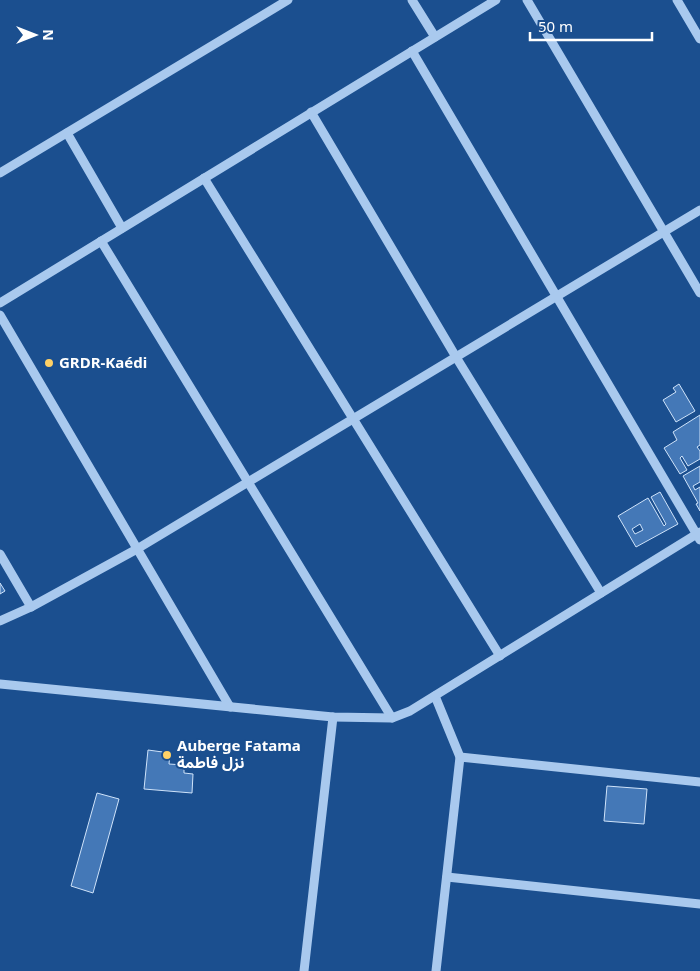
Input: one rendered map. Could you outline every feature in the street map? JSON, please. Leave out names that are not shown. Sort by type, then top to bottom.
[{"type":"street","points":[[0,173],[288,0]]},
{"type":"street","points":[[412,0],[435,37]]},
{"type":"street","points":[[0,303],[496,0]]},
{"type":"street","points":[[528,0],[700,293]]},
{"type":"street","points":[[677,0],[700,39]]},
{"type":"street","points":[[0,684],[333,717],[392,718],[410,711],[699,535],[412,51]]},
{"type":"street","points":[[311,112],[456,358],[601,593]]},
{"type":"street","points":[[66,133],[122,228]]},
{"type":"street","points":[[204,178],[500,656]]},
{"type":"street","points":[[0,621],[31,607],[137,549],[700,210]]},
{"type":"street","points":[[101,241],[392,718]]},
{"type":"street","points":[[0,315],[230,706]]},
{"type":"street","points":[[0,554],[31,607]]},
{"type":"street","points":[[435,696],[460,758],[436,971]]},
{"type":"street","points":[[304,971],[333,717]]},
{"type":"street","points":[[460,758],[700,782]]},
{"type":"street","points":[[447,877],[700,904]]},
{"type":"building","points":[[679,384],[695,411],[676,422],[663,400],[676,392],[673,388]]},
{"type":"building","points":[[700,415],[700,445],[697,447],[700,451],[700,459],[688,466],[682,456],[680,458],[687,470],[680,474],[664,448],[677,440],[673,432]]},
{"type":"building","points":[[700,466],[700,482],[693,486],[695,490],[700,487],[700,511],[696,504],[698,503],[683,476]]},
{"type":"building","points":[[660,492],[678,524],[636,547],[618,516],[648,498],[664,526],[666,524],[651,497]],"holes":[[[640,524],[643,530],[635,534],[632,529]]]},
{"type":"building","points":[[0,583],[5,591],[0,594]]},
{"type":"building","points":[[148,750],[170,753],[169,764],[184,765],[184,773],[193,774],[192,793],[144,789]]},
{"type":"building","points":[[607,786],[647,789],[644,824],[604,821]]},
{"type":"building","points":[[97,793],[119,799],[93,893],[71,886]]},
{"type":"place","name":"GRDR-Kaédi","points":[[49,363]]},
{"type":"place","name":"Auberge Fatama نزل فاطمة","points":[[167,755]]}]
